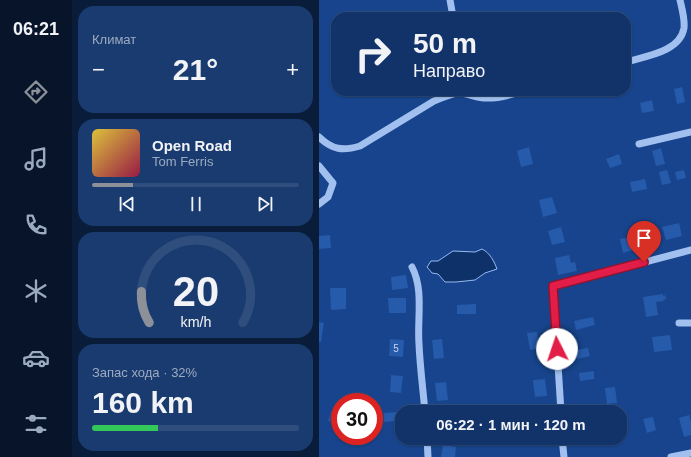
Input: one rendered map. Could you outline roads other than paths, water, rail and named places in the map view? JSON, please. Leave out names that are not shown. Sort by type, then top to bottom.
[{"type":"street","points":[[449,0],[452,12]]},
{"type":"street","points":[[631,60],[666,50],[681,36],[684,28],[684,19],[680,0]]},
{"type":"street","points":[[319,137],[326,144],[337,148],[348,149],[360,146],[434,100],[445,96]]},
{"type":"street","points":[[479,96],[487,98],[505,96]]},
{"type":"street","points":[[639,144],[691,132]]},
{"type":"street","points":[[319,166],[333,183],[327,198],[319,204]]},
{"type":"street","points":[[561,405],[553,286],[691,250]]},
{"type":"street","points":[[412,268],[419,291],[419,342],[424,405]]},
{"type":"street","points":[[679,323],[691,323]]},
{"type":"street","points":[[427,445],[428,457]]},
{"type":"street","points":[[562,445],[563,457]]},
{"type":"street","points":[[671,457],[691,452]]},
{"type":"water","points":[[482,249],[495,263],[497,269],[485,273],[475,280],[445,282],[438,274],[432,273],[427,267],[431,261],[438,261],[453,251],[475,252]]}]
